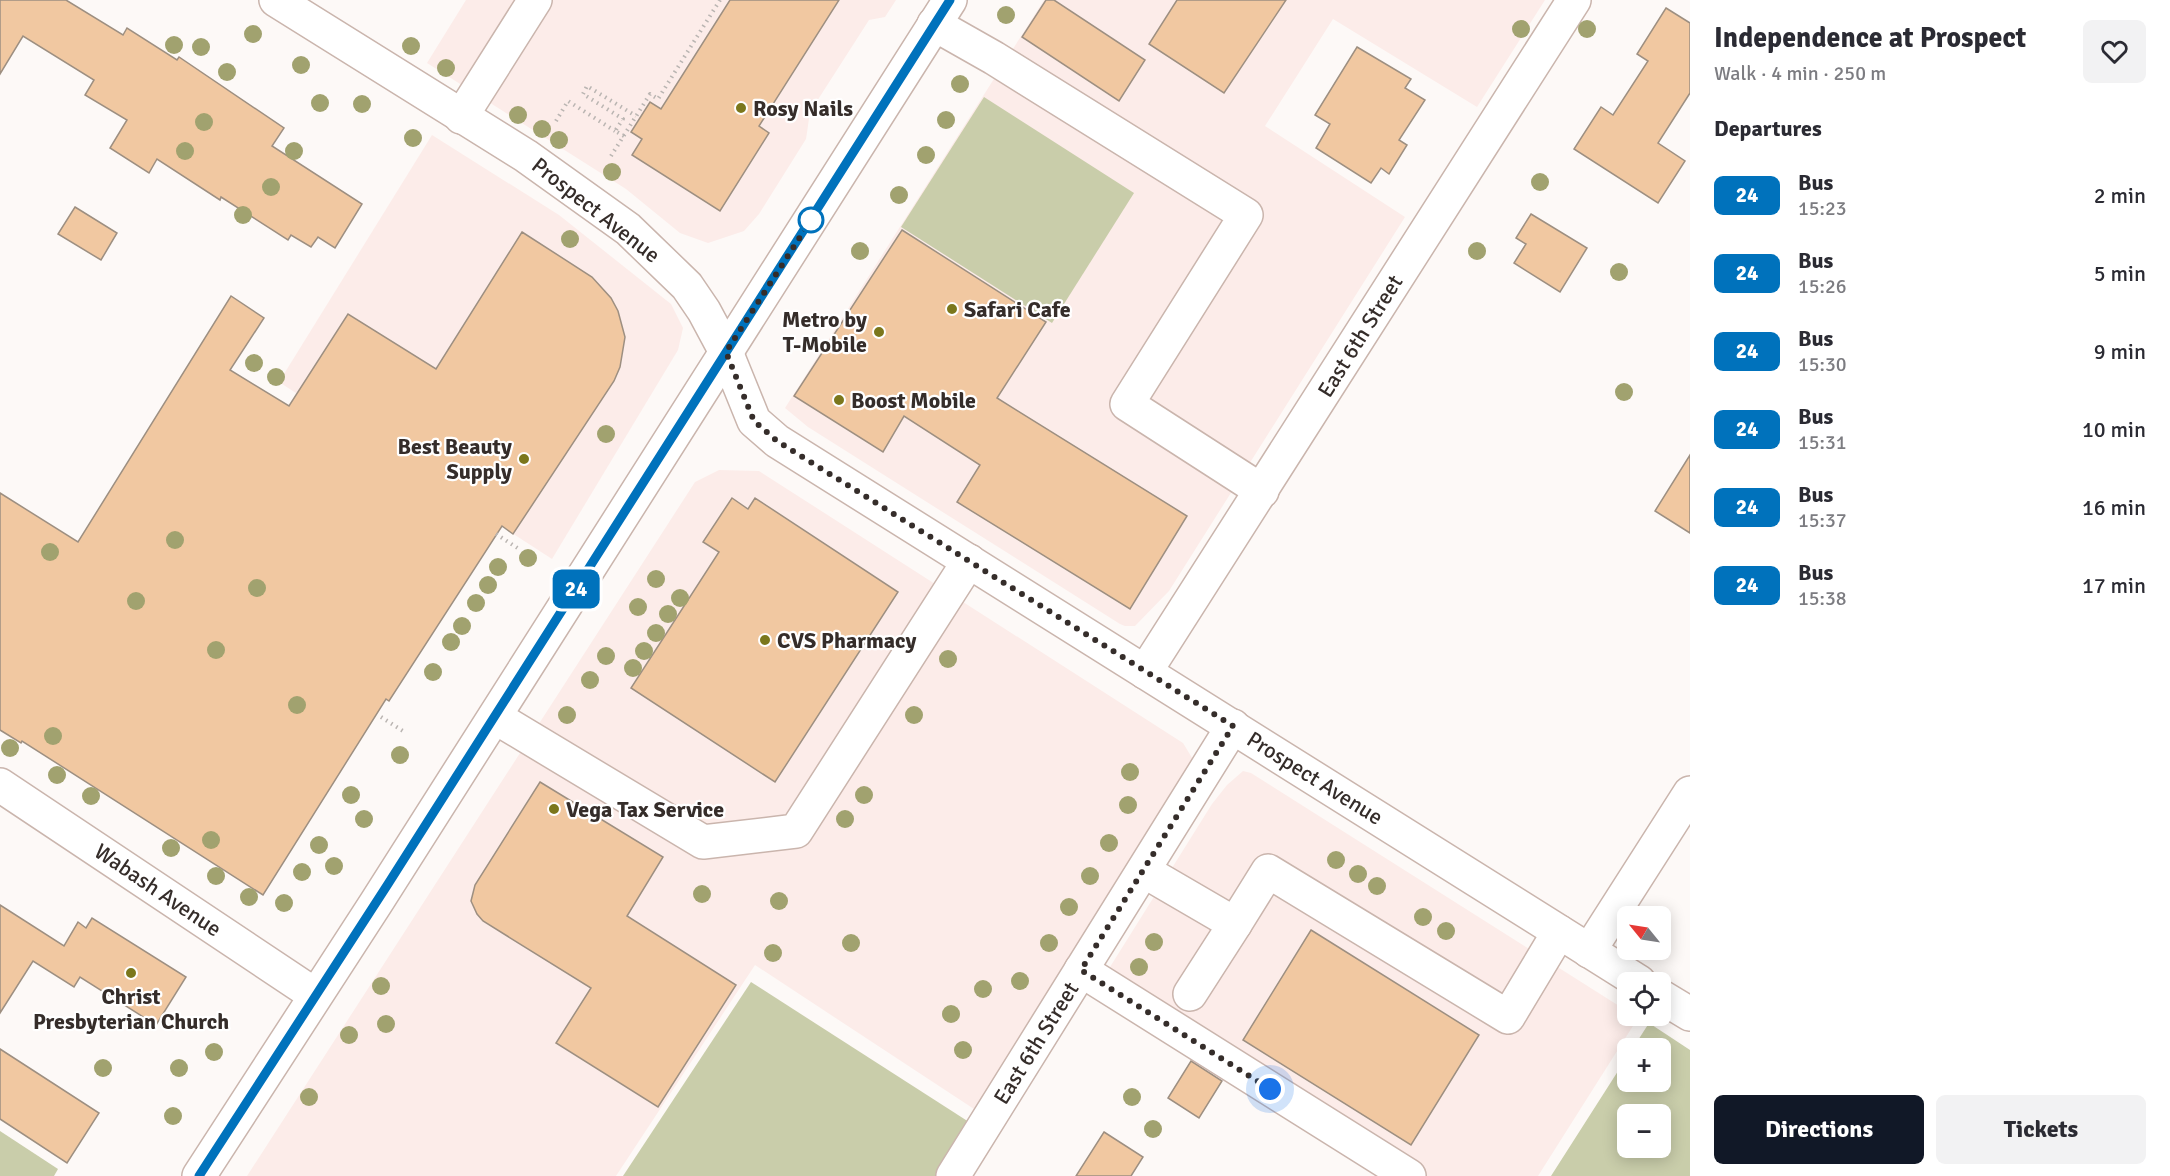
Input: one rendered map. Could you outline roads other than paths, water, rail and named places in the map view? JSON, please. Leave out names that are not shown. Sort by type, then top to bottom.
[{"type":"main road","name":"Prospect Avenue","points":[[276,0],[526,156],[628,229],[687,286],[704,310],[726,352],[754,421],[777,441],[1624,972]]},
{"type":"main road","points":[[461,117],[535,0]]},
{"type":"main road","name":"East 6th Street","points":[[1145,672],[1574,0]]},
{"type":"main road","points":[[199,1176],[495,717],[942,12],[994,58],[1246,215],[1127,404],[1262,490]]},
{"type":"main road","points":[[495,717],[703,842],[796,831],[969,561]]},
{"type":"main road","name":"East 6th Street","points":[[953,1176],[1233,726]]},
{"type":"main road","name":"Wabash Avenue","points":[[0,785],[315,995]]},
{"type":"main road","points":[[1589,951],[1690,793]]},
{"type":"main road","points":[[1144,871],[1234,924]]},
{"type":"main road","points":[[1190,994],[1268,871],[1508,1017],[1559,932]]},
{"type":"main road","points":[[1081,970],[1409,1176]]},
{"type":"main road","points":[[1671,1003],[1690,1014]]},
{"type":"place","name":"Rosy Nails","points":[[741,108]]},
{"type":"place","name":"Safari Cafe","points":[[952,309]]},
{"type":"place","name":"Metro by T-Mobile","points":[[879,332]]},
{"type":"place","name":"Boost Mobile","points":[[839,400]]},
{"type":"place","name":"Best Beauty Supply","points":[[524,459]]},
{"type":"place","name":"CVS Pharmacy","points":[[765,640]]},
{"type":"place","name":"Vega Tax Service","points":[[554,809]]},
{"type":"place","name":"Christ Presbyterian Church","points":[[131,973]]}]
